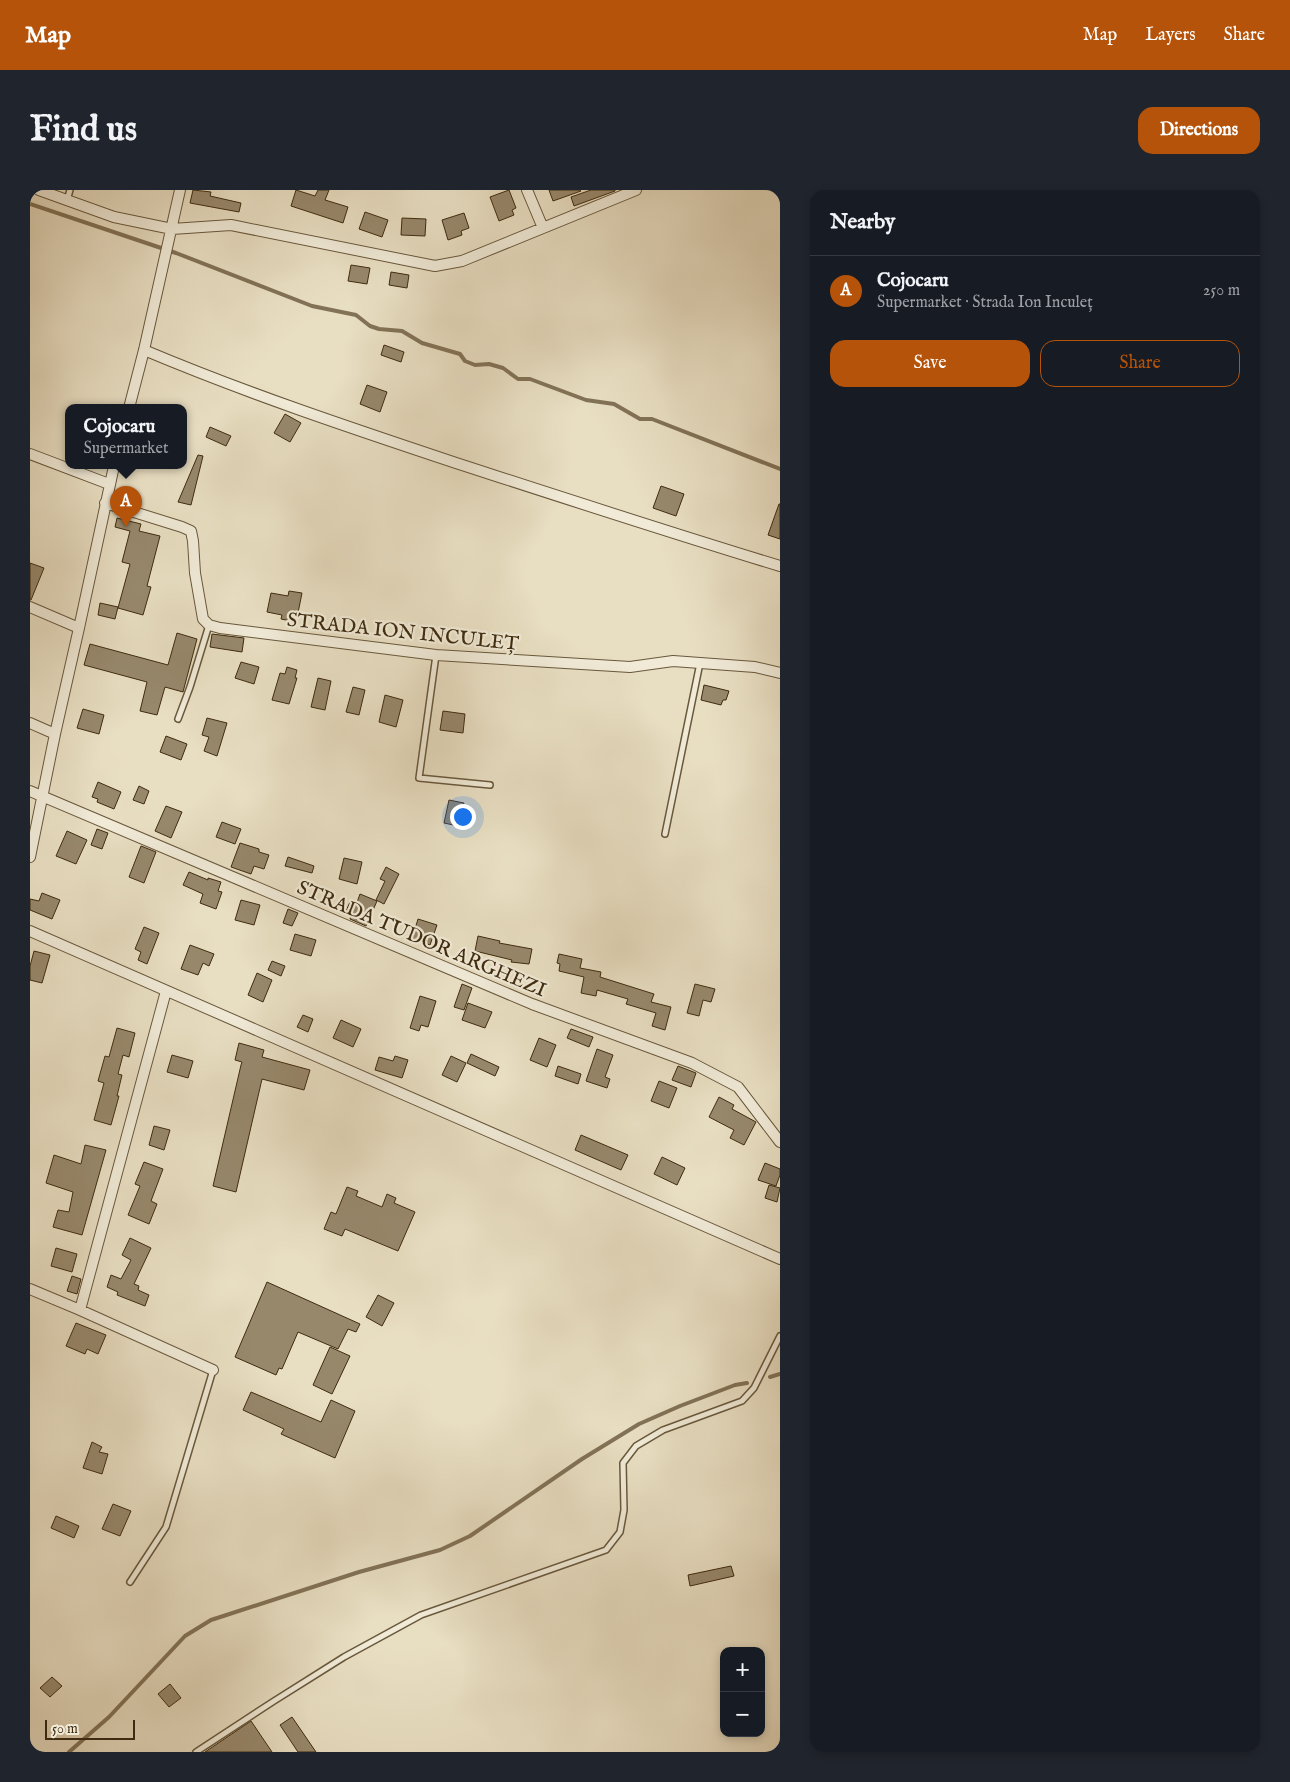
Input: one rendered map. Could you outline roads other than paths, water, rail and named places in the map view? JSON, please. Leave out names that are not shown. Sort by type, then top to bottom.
[{"type":"street","points":[[40,190],[68,195],[114,216],[172,229],[231,225],[435,266],[462,261],[636,190]]},
{"type":"street","points":[[130,404],[166,258],[180,190]]},
{"type":"street","points":[[527,190],[543,228]]},
{"type":"street","points":[[144,350],[178,365],[362,432],[663,531],[780,566]]},
{"type":"street","points":[[30,454],[65,467]]},
{"type":"street","points":[[70,469],[109,484]]},
{"type":"street","points":[[30,857],[113,469]]},
{"type":"street","points":[[105,503],[182,526],[190,531],[193,541],[200,609],[203,619],[209,625]]},
{"type":"street","points":[[30,607],[80,628]]},
{"type":"street","name":"STRADA ION INCULEȚ","points":[[209,625],[220,628],[436,655],[630,667],[673,661],[755,667],[780,674]]},
{"type":"street","points":[[30,724],[55,734]]},
{"type":"street","name":"STRADA TUDOR ARGHEZI","points":[[30,791],[532,1004],[692,1063],[738,1087],[780,1142]]},
{"type":"street","points":[[30,932],[780,1259]]},
{"type":"street","points":[[80,1310],[166,991]]},
{"type":"street","points":[[30,1289],[213,1370]]},
{"type":"lane","points":[[178,719],[209,625]]},
{"type":"lane","points":[[436,655],[419,778],[490,785]]},
{"type":"lane","points":[[665,834],[700,663]]},
{"type":"lane","points":[[196,1752],[274,1700],[421,1615],[606,1550],[620,1532],[624,1510],[623,1463],[636,1446],[663,1430],[742,1401],[754,1388],[780,1336]]},
{"type":"lane","points":[[130,1582],[166,1527],[213,1370]]},
{"type":"waterway","points":[[30,204],[176,253],[312,306],[356,315],[370,326],[379,329],[402,331],[422,343],[460,354],[465,361],[475,365],[489,364],[503,368],[518,379],[530,379],[586,400],[614,404],[640,419],[652,419],[780,469]]},
{"type":"waterway","points":[[770,1377],[780,1374]]},
{"type":"waterway","points":[[69,1752],[109,1717],[185,1636],[211,1620],[359,1572],[440,1550],[470,1536],[582,1459],[639,1424],[735,1385],[747,1383]]},
{"type":"place","name":"Cojocaru","points":[[126,527]]}]
